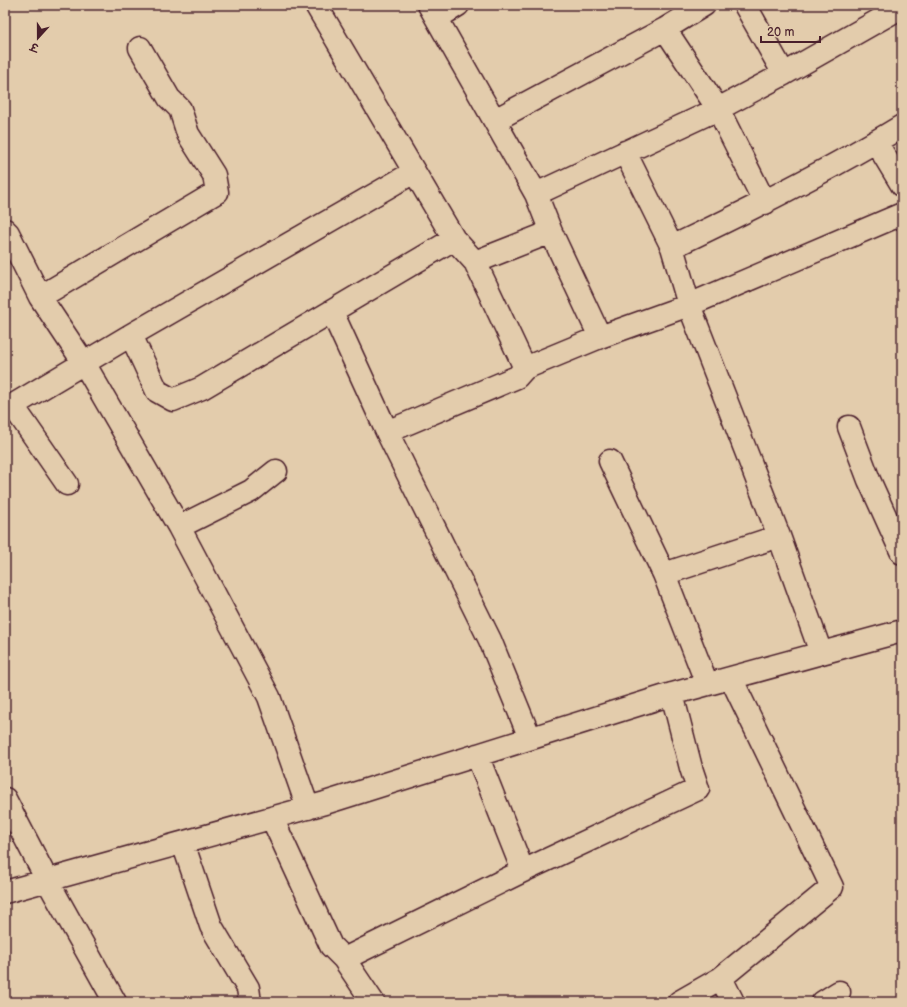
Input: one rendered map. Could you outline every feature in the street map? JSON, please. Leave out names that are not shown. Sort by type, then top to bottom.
[{"type":"street","points":[[316,5],[454,239],[475,262],[525,368]]},
{"type":"street","points":[[458,5],[433,11],[536,194],[551,232],[600,337]]},
{"type":"street","points":[[495,120],[665,29],[704,5]]},
{"type":"street","points":[[745,5],[784,74]]},
{"type":"street","points":[[536,194],[718,109],[784,74],[902,7]]},
{"type":"street","points":[[665,29],[718,109],[765,203]]},
{"type":"street","points":[[40,297],[217,192],[214,175],[188,134],[180,109],[169,98],[140,48]]},
{"type":"street","points":[[672,248],[765,203],[876,142],[902,126]]},
{"type":"street","points":[[876,142],[902,185]]},
{"type":"street","points":[[625,152],[672,248],[690,305],[779,536],[821,653]]},
{"type":"street","points":[[67,484],[9,408],[131,335],[414,172]]},
{"type":"street","points":[[387,432],[517,376],[525,368],[600,337],[690,305],[902,214]]},
{"type":"street","points":[[5,230],[8,233],[40,297],[84,363],[179,527],[269,697],[308,808]]},
{"type":"street","points":[[475,262],[551,232]]},
{"type":"street","points":[[131,335],[157,390],[173,400],[202,388],[454,239]]},
{"type":"street","points":[[332,312],[387,432],[490,640],[530,738]]},
{"type":"street","points":[[849,427],[869,480],[902,553]]},
{"type":"street","points":[[610,461],[664,574],[707,684]]},
{"type":"street","points":[[179,527],[251,491],[276,471]]},
{"type":"street","points":[[664,574],[779,536]]},
{"type":"street","points":[[5,892],[308,808],[672,694],[902,631]]},
{"type":"street","points":[[679,1002],[721,978],[832,887],[731,678]]},
{"type":"street","points":[[344,959],[523,871],[698,788],[672,694]]},
{"type":"street","points":[[477,755],[523,871]]},
{"type":"street","points":[[5,799],[47,880],[114,1002]]},
{"type":"street","points":[[272,818],[331,946],[344,959],[372,1002]]},
{"type":"street","points":[[183,843],[210,926],[248,988],[250,1002]]},
{"type":"street","points":[[721,978],[733,1002]]}]
